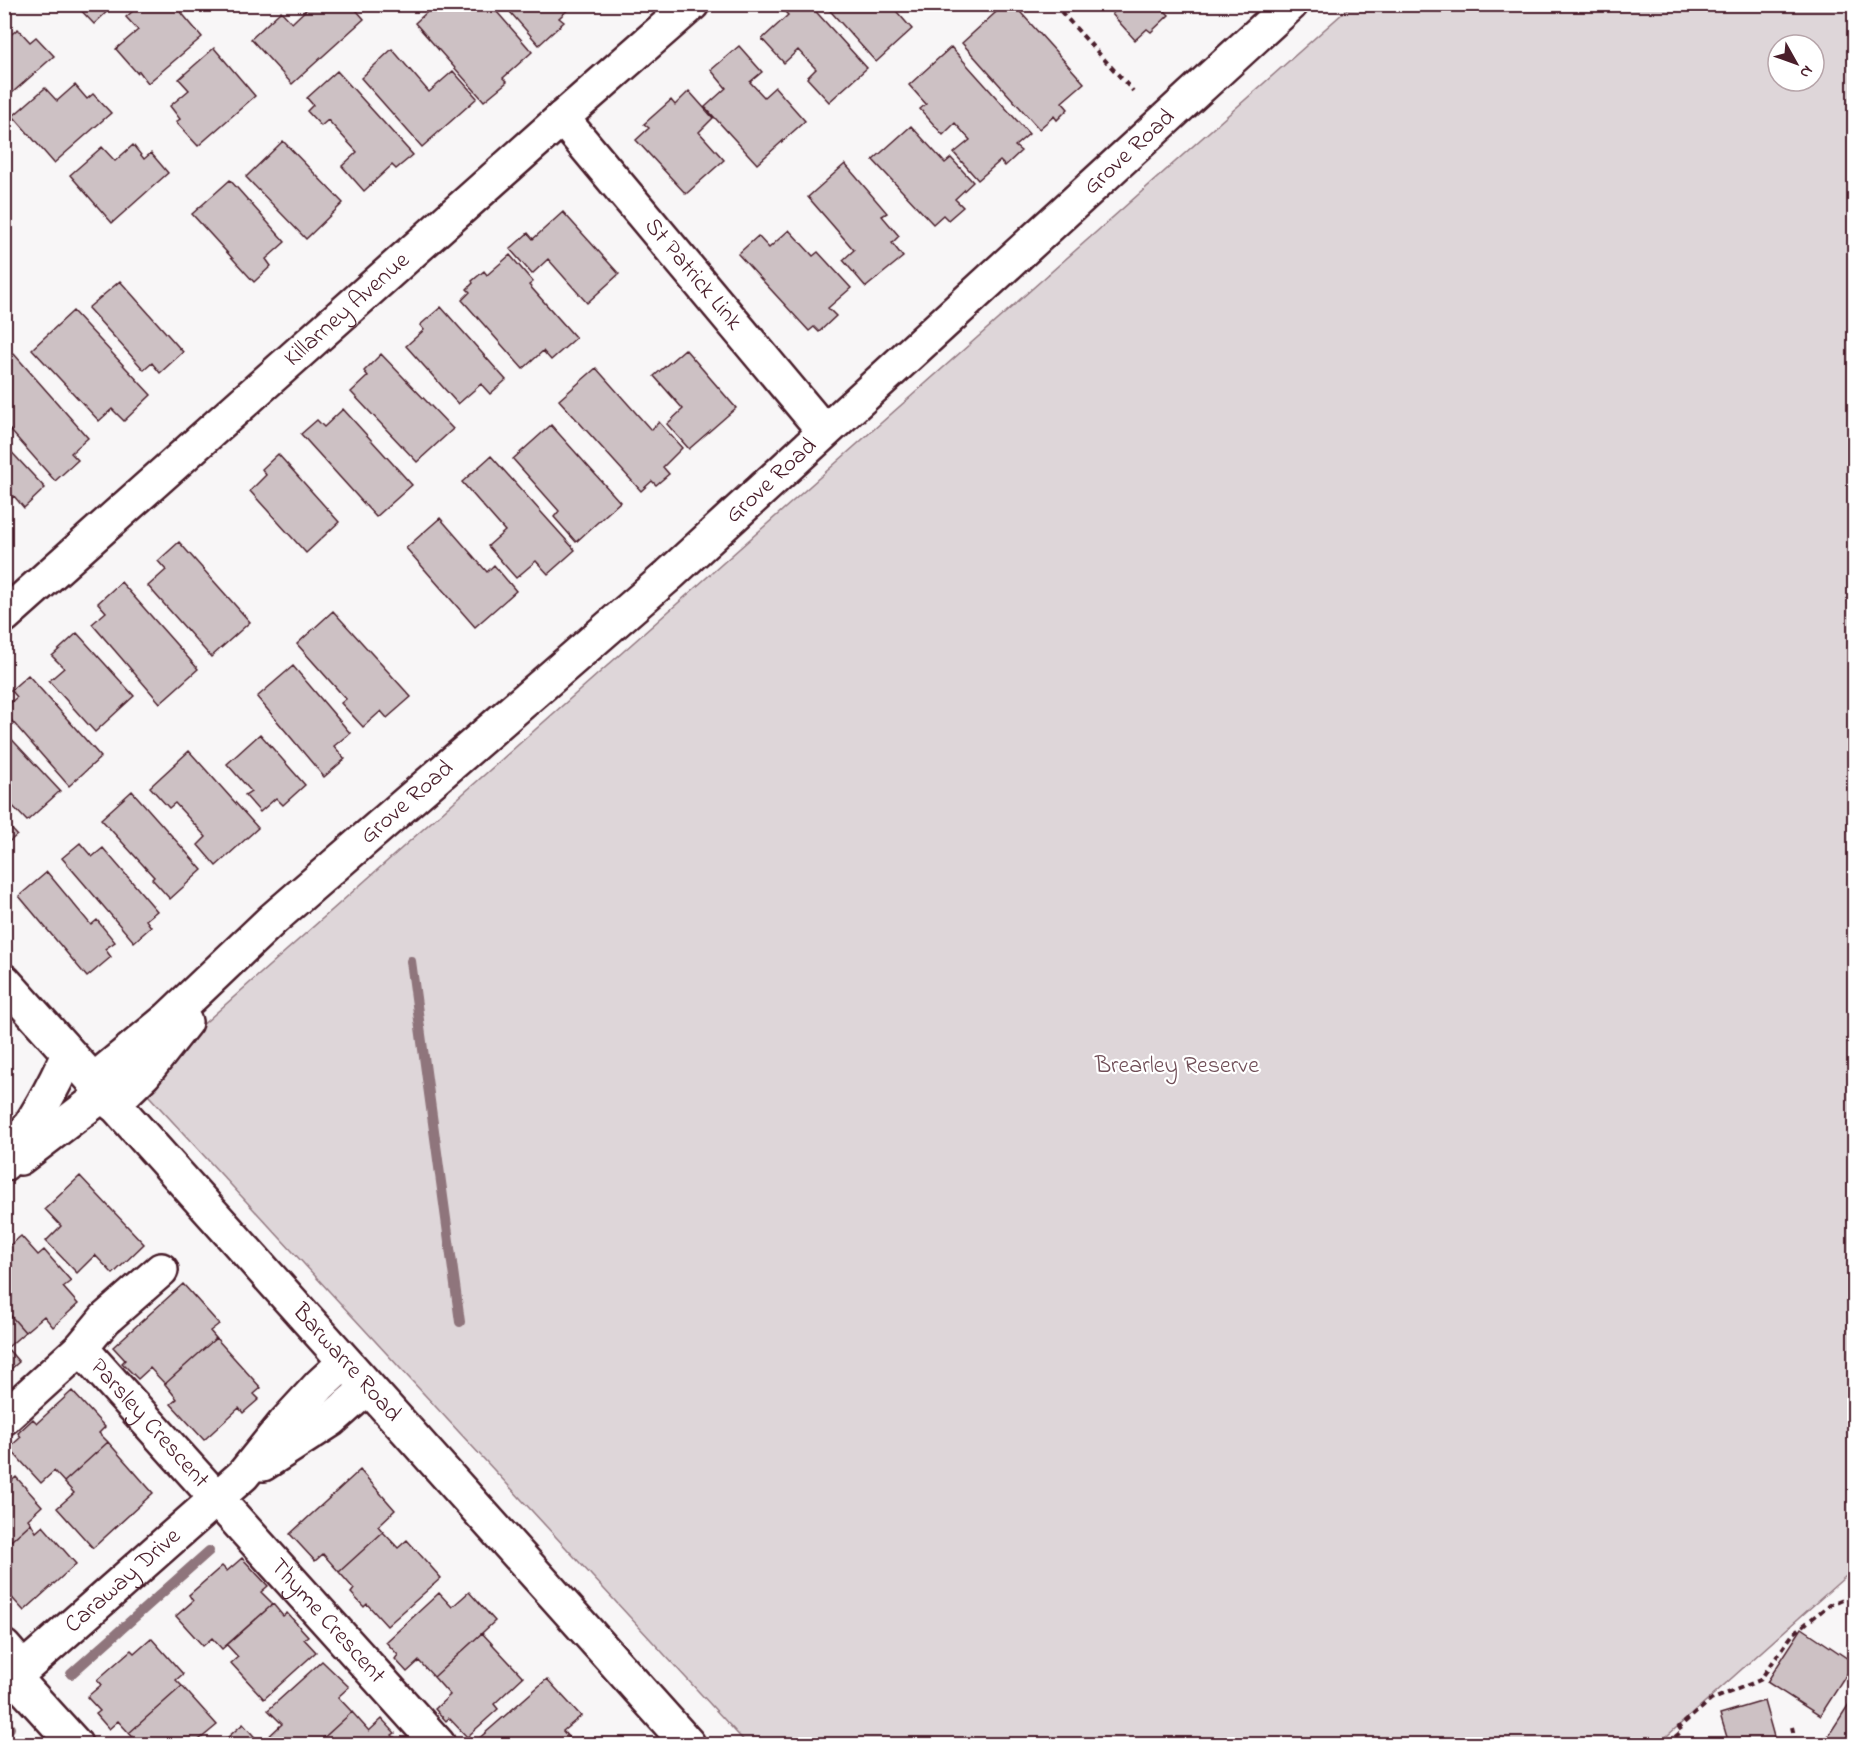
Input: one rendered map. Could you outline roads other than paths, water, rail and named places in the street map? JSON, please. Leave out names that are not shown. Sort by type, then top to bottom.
[{"type":"street","name":"Killarney Avenue","points":[[4,616],[692,4]]},
{"type":"street","name":"Grove Road","points":[[4,1169],[103,1093],[144,1074],[243,947],[280,912],[669,575],[1291,4]]},
{"type":"street","name":"St Patrick Link","points":[[562,118],[824,431]]},
{"type":"street","name":"Barwarre Road","points":[[4,981],[688,1744]]},
{"type":"street","points":[[4,1164],[46,1102],[68,1054]]},
{"type":"street","name":"Parsley Crescent","points":[[4,1418],[81,1348],[98,1326],[161,1270]]},
{"type":"street","name":"Parsley Crescent","points":[[81,1348],[217,1498]]},
{"type":"street","name":"Caraway Drive","points":[[243,1475],[285,1423],[345,1362]]},
{"type":"street","name":"Caraway Drive","points":[[12,1670],[243,1475],[331,1420],[367,1388]]},
{"type":"street","name":"Thyme Crescent","points":[[217,1498],[438,1744]]},
{"type":"street","points":[[12,1670],[75,1744]]},
{"type":"waterway","points":[[411,961],[460,1322]]},
{"type":"waterway","points":[[71,1674],[209,1551]]},
{"type":"waterway","points":[[4,1733],[10,1728]]},
{"type":"park label","name":"Brearley Reserve","points":[[1177,1066]]}]
